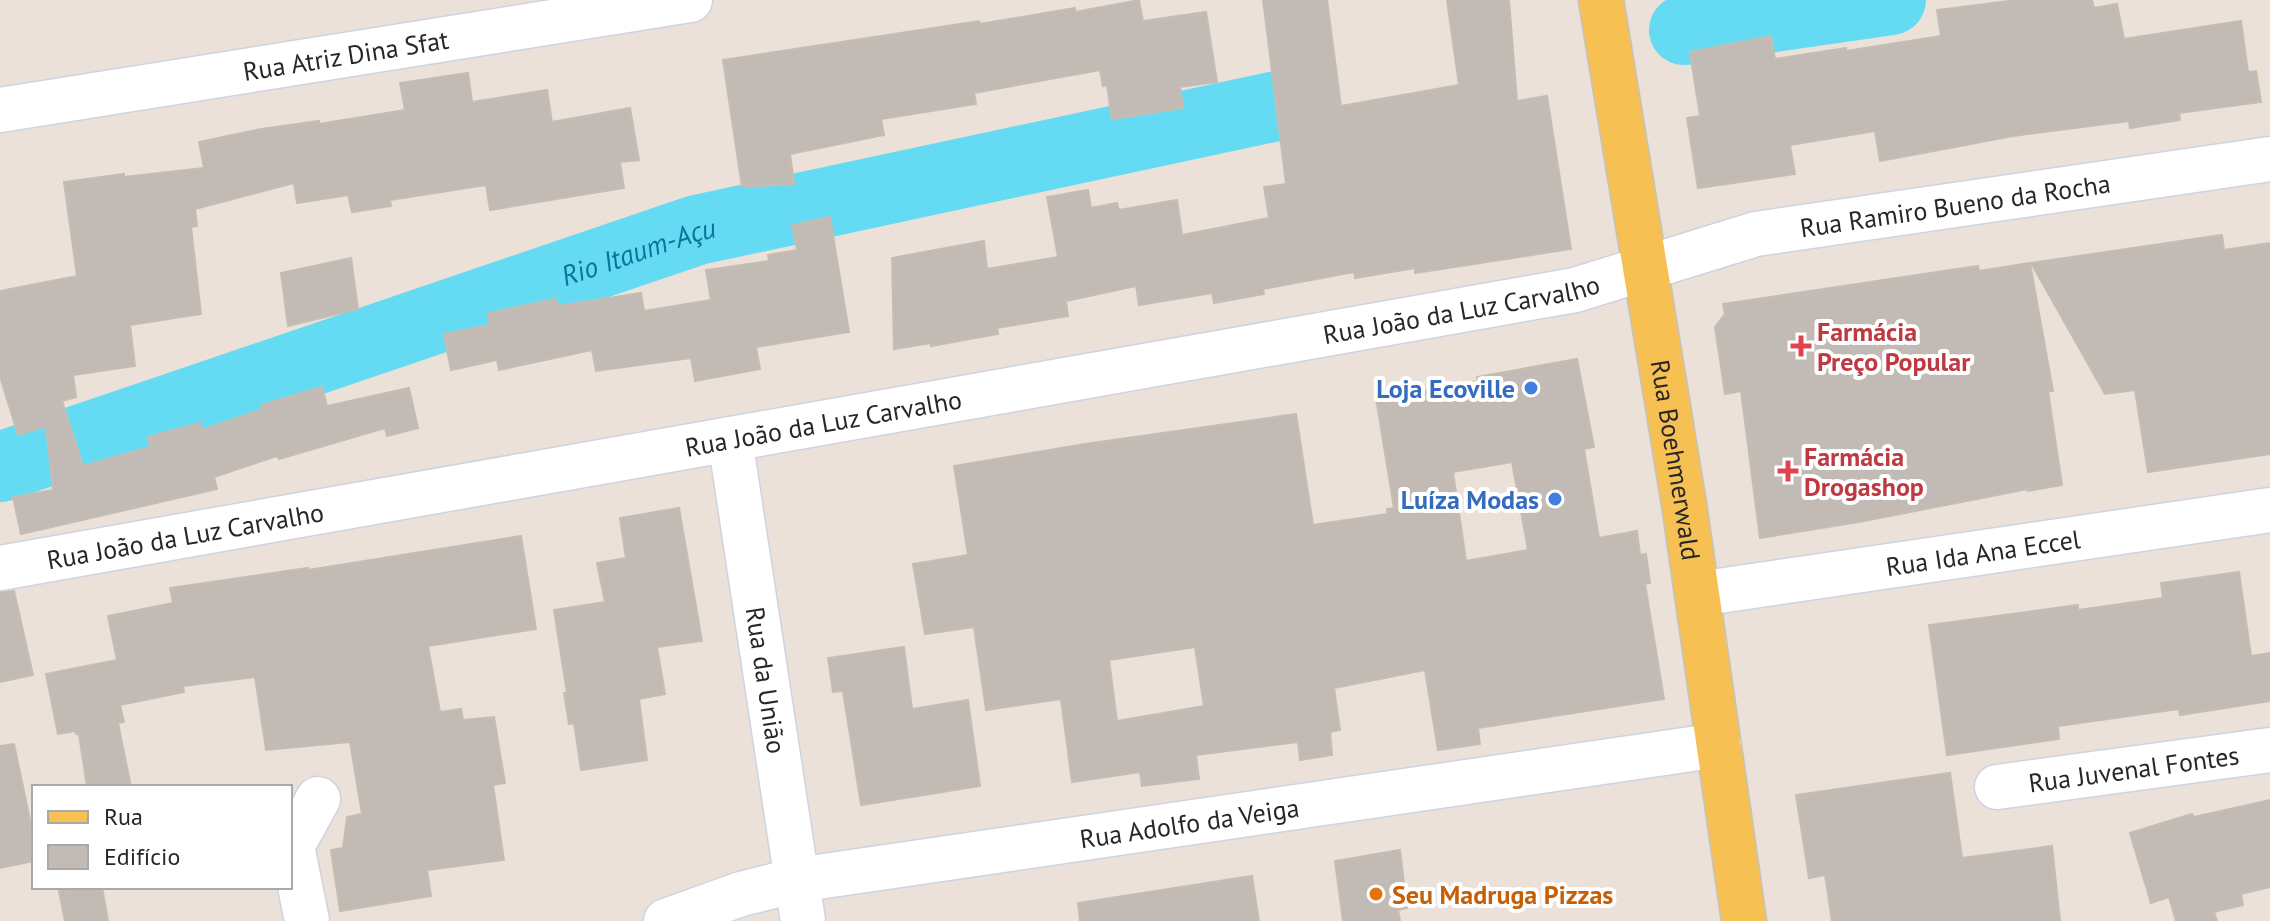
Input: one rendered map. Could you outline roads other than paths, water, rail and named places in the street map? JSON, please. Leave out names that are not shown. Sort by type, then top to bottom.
[{"type":"main road","name":"Rua Boehmerwald","points":[[1601,0],[1698,594],[1744,921]]},
{"type":"street","name":"Rua Atriz Dina Sfat","points":[[0,110],[672,1]]},
{"type":"street","name":"Rua Ramiro Bueno da Rocha","points":[[1646,268],[1756,234],[2270,159]]},
{"type":"street","name":"Rua João da Luz Carvalho","points":[[0,568],[1575,290],[1646,268]]},
{"type":"street","name":"Rua da União","points":[[730,439],[800,900]]},
{"type":"street","name":"Rua Ida Ana Eccel","points":[[1698,594],[2270,510]]},
{"type":"street","name":"Rua Adolfo da Veiga","points":[[666,921],[741,894],[800,900],[1719,745]]},
{"type":"street","name":"Rua Juvenal Fontes","points":[[1997,787],[2270,750]]},
{"type":"street","points":[[307,921],[292,846],[318,799]]},
{"type":"waterway","name":"Rio Itaum-Açu","points":[[1684,30],[1891,0]]},
{"type":"waterway","name":"Rio Itaum-Açu","points":[[0,467],[697,230],[1295,102]]},
{"type":"place","name":"Farmácia Preço Popular","points":[[1801,346]]},
{"type":"place","name":"Loja Ecoville","points":[[1531,388]]},
{"type":"place","name":"Farmácia Drogashop","points":[[1788,471]]},
{"type":"place","name":"Luíza Modas","points":[[1555,499]]},
{"type":"place","name":"Seu Madruga Pizzas","points":[[1376,894]]}]
